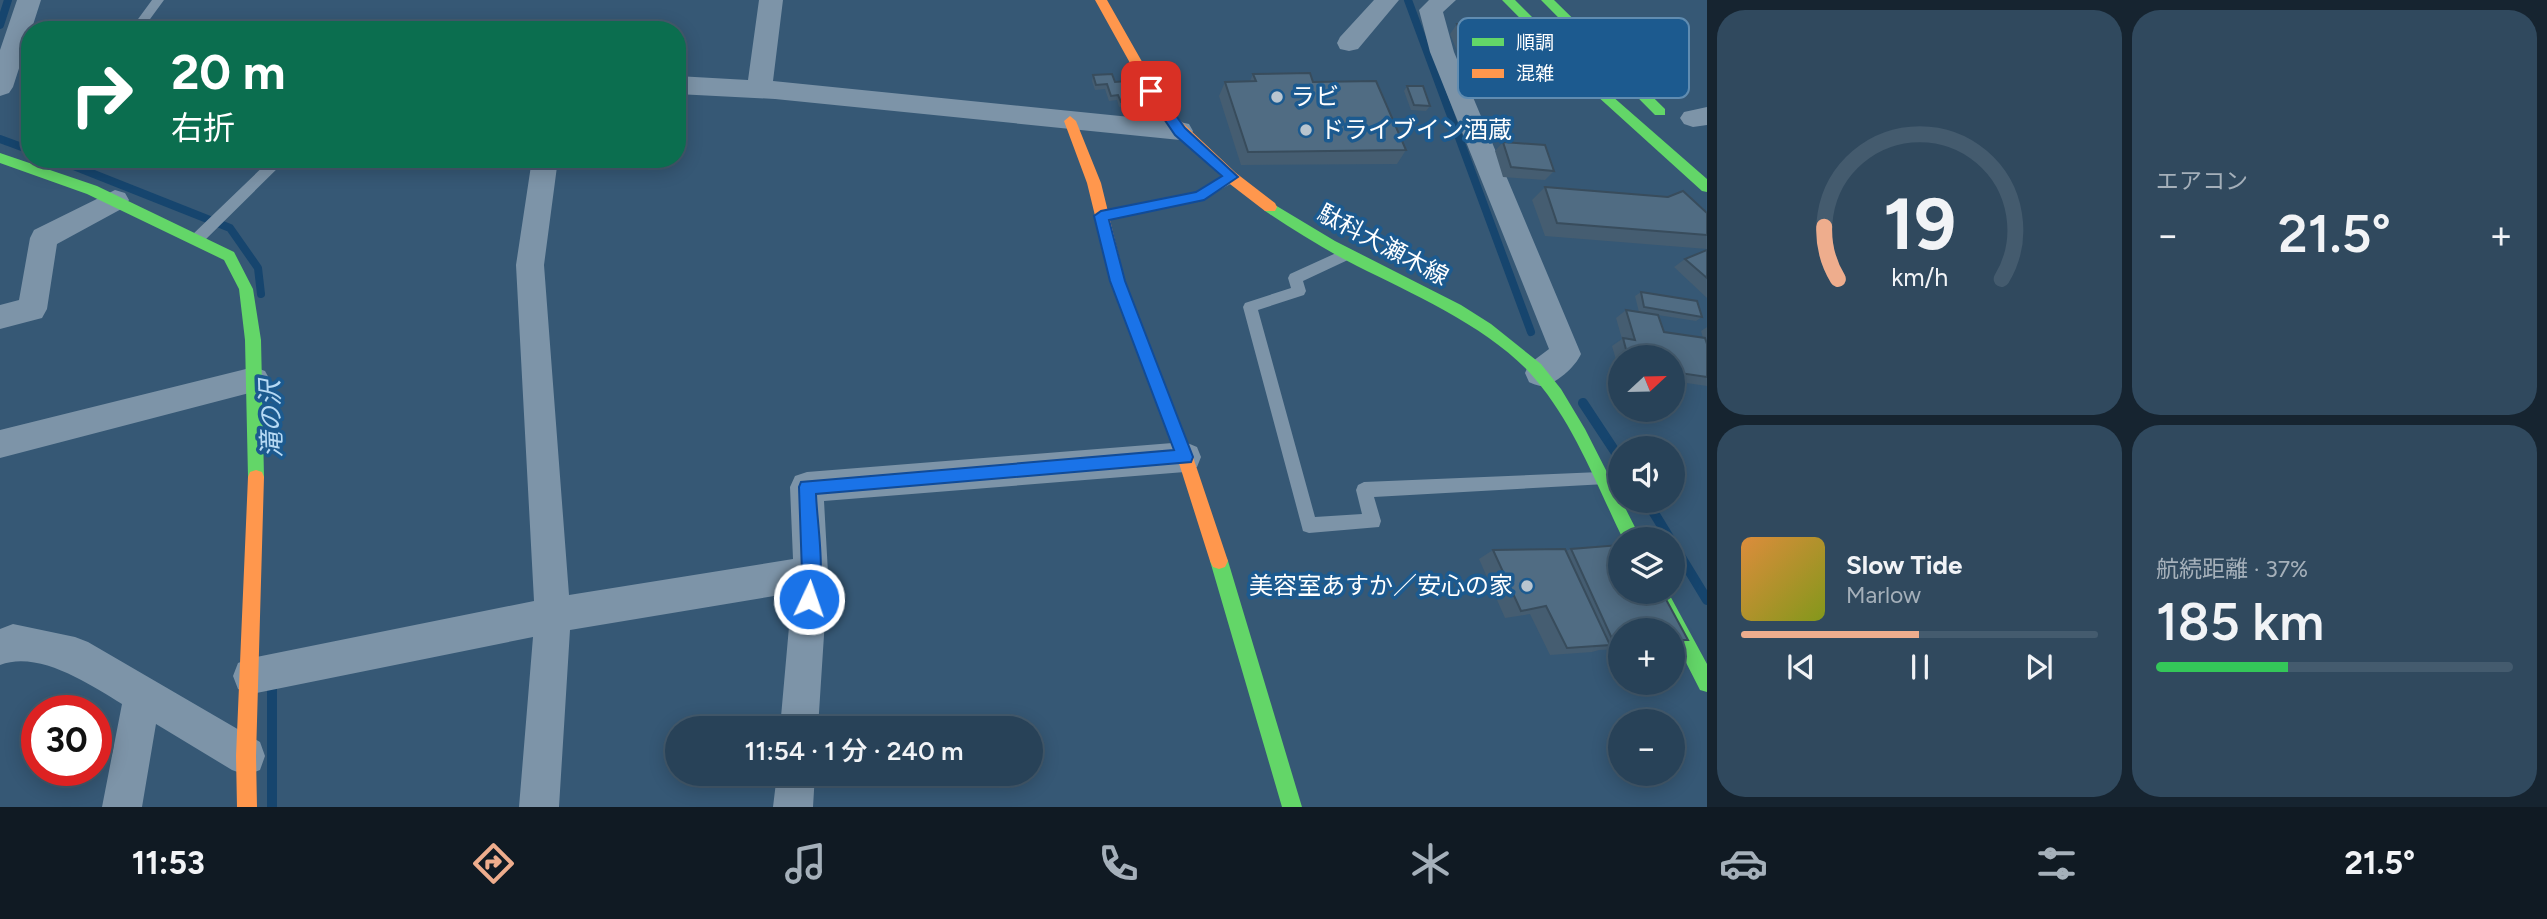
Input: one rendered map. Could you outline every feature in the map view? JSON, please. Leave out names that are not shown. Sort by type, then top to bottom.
[{"type":"main road","name":"駄科大瀬木線","points":[[1101,0],[1166,114],[1180,131],[1231,177],[1284,218],[1345,255],[1462,312],[1497,336],[1540,373],[1565,410],[1626,527]]},
{"type":"main road","points":[[1508,0],[1526,18]]},
{"type":"main road","points":[[1547,0],[1569,18]]},
{"type":"main road","points":[[1607,98],[1707,187]]},
{"type":"main road","points":[[1665,98],[1690,119]]},
{"type":"main road","points":[[1070,121],[1094,183],[1118,281],[1185,457],[1217,553],[1292,807]]},
{"type":"main road","points":[[0,158],[21,166]]},
{"type":"main road","points":[[27,168],[115,200],[199,237],[229,256],[246,289],[253,340],[257,462],[246,756],[247,807]]},
{"type":"main road","points":[[1665,604],[1707,684]]},
{"type":"street","points":[[26,21],[29,0]]},
{"type":"street","points":[[759,89],[771,0]]},
{"type":"street","points":[[1349,43],[1387,0]]},
{"type":"street","points":[[1444,0],[1431,10],[1442,52],[1458,91]]},
{"type":"street","points":[[0,87],[21,41]]},
{"type":"street","points":[[686,85],[759,89],[1180,131]]},
{"type":"street","points":[[1461,98],[1566,354],[1540,373]]},
{"type":"street","points":[[539,807],[553,615],[530,265],[544,168]]},
{"type":"street","points":[[0,317],[32,309],[44,238],[115,200]]},
{"type":"street","points":[[0,444],[254,380]]},
{"type":"street","points":[[800,716],[811,573],[807,487],[1185,457]]},
{"type":"street","points":[[250,677],[553,615],[811,573]]},
{"type":"street","points":[[0,647],[13,642],[75,655],[246,756]]},
{"type":"street","points":[[121,807],[142,695]]},
{"type":"street","points":[[793,807],[795,786]]},
{"type":"lane","points":[[143,21],[158,0]]},
{"type":"lane","points":[[199,237],[271,168]]},
{"type":"lane","points":[[1101,216],[1199,197],[1231,177]]},
{"type":"lane","points":[[1345,255],[1295,278],[1299,292],[1250,307],[1309,525],[1373,522],[1364,490],[1601,479]]},
{"type":"building","name":"ドライブイン酒蔵","points":[[1310,73],[1313,82],[1376,81],[1406,150],[1248,152],[1225,82],[1256,81],[1253,74]]},
{"type":"building","points":[[1112,74],[1115,82],[1127,81],[1131,91],[1140,91],[1144,99],[1121,102],[1118,95],[1111,96],[1107,84],[1096,85],[1093,75]]},
{"type":"building","points":[[1407,86],[1423,86],[1430,106],[1414,105]]},
{"type":"building","points":[[1503,142],[1545,145],[1554,171],[1511,167]]},
{"type":"building","points":[[1545,187],[1668,197],[1683,191],[1707,213],[1707,235],[1557,223]]},
{"type":"building","points":[[1707,250],[1707,278],[1685,259]]},
{"type":"building","points":[[1641,292],[1697,301],[1702,317],[1644,307]]},
{"type":"building","points":[[1626,310],[1658,315],[1664,332],[1705,338],[1707,377],[1685,374],[1685,345],[1625,345],[1623,338],[1635,340]]},
{"type":"building","points":[[1608,546],[1608,604],[1668,604],[1676,618],[1608,618],[1608,630],[1571,549]]},
{"type":"building","name":"美容室あすか／安心の家","points":[[1565,549],[1608,645],[1567,648],[1546,606],[1521,611],[1493,550]]},
{"type":"waterway","name":"滝の沢","points":[[0,25],[8,0]]},
{"type":"waterway","points":[[1408,0],[1531,332]]},
{"type":"waterway","name":"滝の沢","points":[[0,139],[21,147]]},
{"type":"waterway","name":"滝の沢","points":[[79,168],[230,228],[258,268],[261,294]]},
{"type":"waterway","points":[[1583,403],[1608,441]]},
{"type":"waterway","points":[[1654,513],[1663,527]]},
{"type":"waterway","points":[[1685,564],[1707,600]]},
{"type":"waterway","name":"滝の沢","points":[[272,679],[272,807]]},
{"type":"traffic: fast","points":[[1508,0],[1526,18]]},
{"type":"traffic: fast","points":[[1547,0],[1565,18]]},
{"type":"traffic: fast","points":[[1607,98],[1707,187]]},
{"type":"traffic: fast","points":[[1646,98],[1660,112]]},
{"type":"traffic: fast","points":[[0,158],[21,165]]},
{"type":"traffic: fast","points":[[29,168],[92,190],[229,256],[246,289],[253,340],[256,477]]},
{"type":"traffic: fast","points":[[1270,207],[1330,245],[1486,328],[1536,368],[1556,394],[1580,434],[1626,527]]},
{"type":"traffic: fast","points":[[1219,561],[1292,807]]},
{"type":"traffic: fast","points":[[1665,604],[1707,683]]},
{"type":"traffic: slow","points":[[1101,0],[1165,114],[1231,177],[1270,207]]},
{"type":"traffic: slow","points":[[1070,121],[1094,183],[1118,281],[1185,457],[1219,561]]},
{"type":"traffic: slow","points":[[247,807],[246,756],[256,477]]},
{"type":"place","name":"ラビ","points":[[1277,97]]},
{"type":"place","name":"ドライブイン酒蔵","points":[[1306,130]]},
{"type":"place","name":"美容室あすか／安心の家","points":[[1527,586]]},
{"type":"route","points":[[809,599],[811,573],[807,487],[1185,457],[1118,281],[1101,216],[1199,197],[1231,177],[1180,131],[1151,91]]}]
